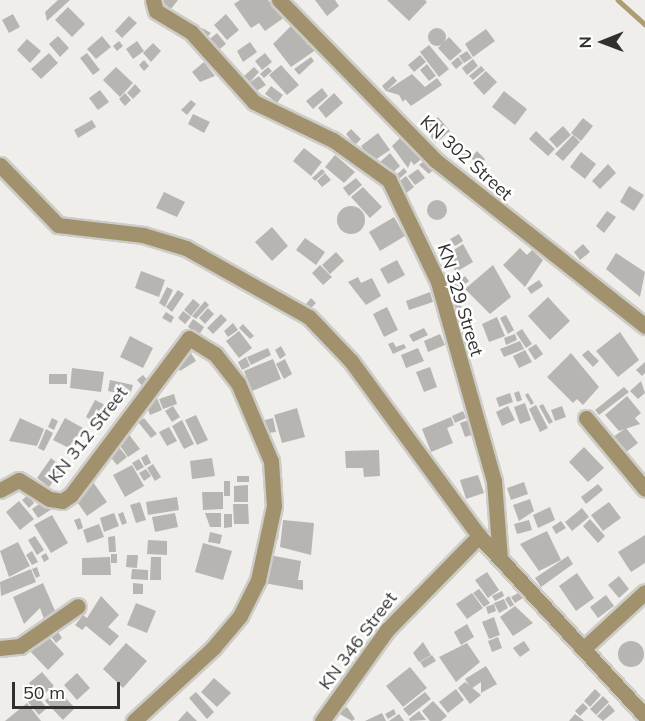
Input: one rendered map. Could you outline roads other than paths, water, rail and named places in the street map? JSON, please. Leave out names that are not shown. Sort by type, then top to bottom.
[{"type":"street","name":"KN 329 Street","points":[[153,0],[156,11],[191,32],[254,102],[333,140],[389,180],[438,282],[494,481],[500,559]]},
{"type":"street","name":"KN 302 Street","points":[[279,0],[435,160],[645,326]]},
{"type":"street","points":[[0,165],[58,225],[144,235],[186,248],[309,317],[359,370],[479,537],[645,717]]},
{"type":"street","name":"KN 312 Street","points":[[0,490],[19,480],[50,499],[62,501],[71,495],[189,338],[216,354],[238,382],[271,461],[274,506],[258,580],[240,616],[134,721]]},
{"type":"street","points":[[586,418],[645,489]]},
{"type":"street","name":"KN 346 Street","points":[[322,721],[387,630],[479,537]]},
{"type":"street","points":[[583,649],[645,592]]},
{"type":"street","points":[[0,648],[20,646],[78,606]]},
{"type":"waterway","points":[[618,0],[645,24]]}]
